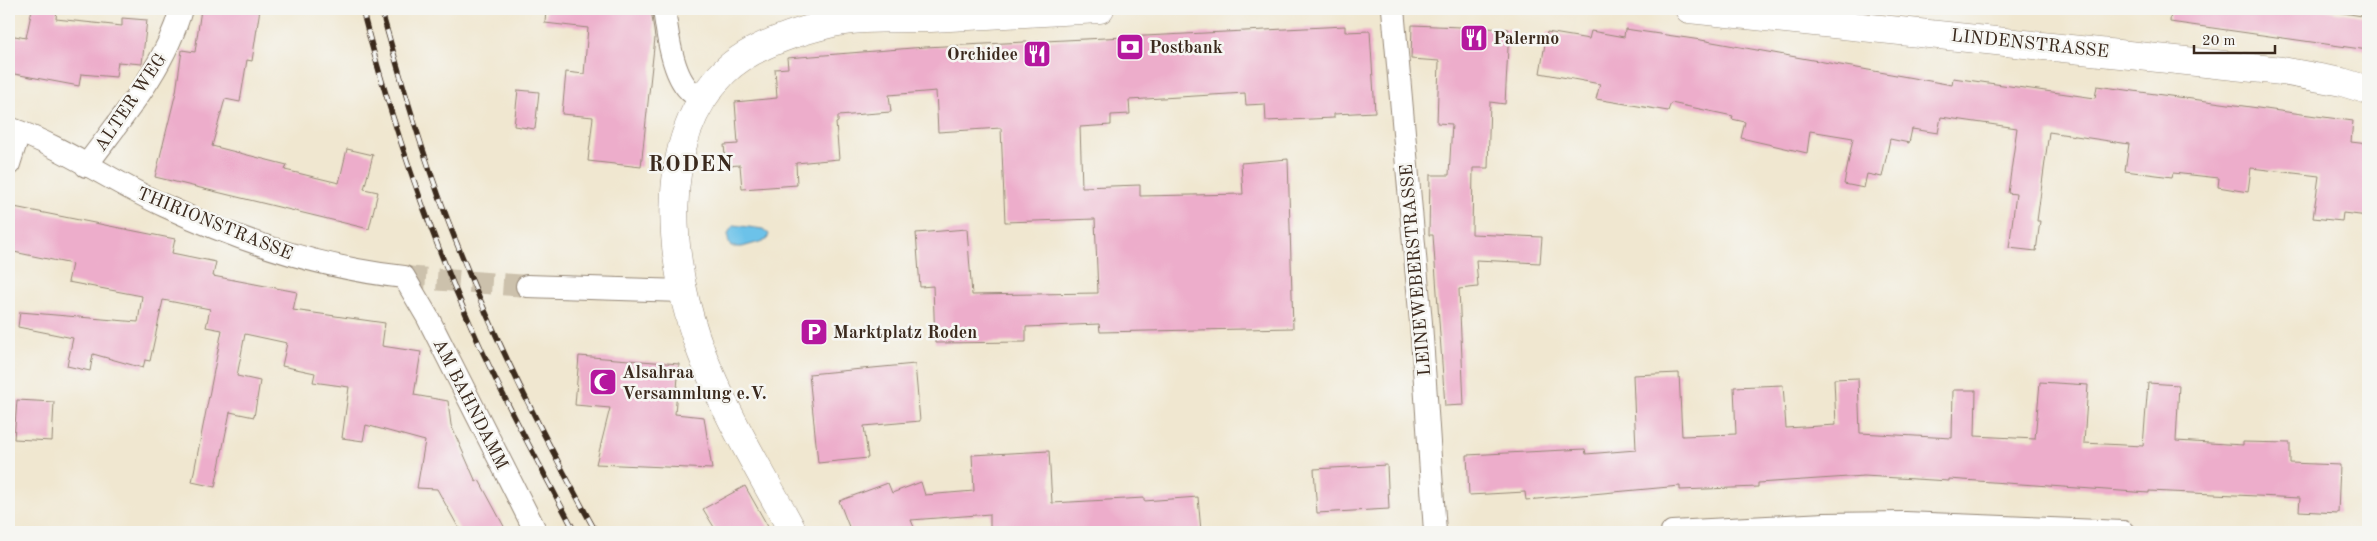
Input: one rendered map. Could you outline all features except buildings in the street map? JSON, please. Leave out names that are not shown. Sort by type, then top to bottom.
[{"type":"street","name":"ALTER WEG","points":[[86,166],[152,76],[169,42],[181,9]]},
{"type":"street","points":[[664,9],[667,32],[681,79],[689,90],[702,99]]},
{"type":"street","points":[[793,532],[727,408],[702,354],[682,291],[675,231],[678,169],[687,130],[702,99],[726,70],[756,50],[789,36],[827,24],[878,19],[1100,9]]},
{"type":"street","name":"LEINEWEBERSTRASSE","points":[[1393,9],[1421,323],[1435,532]]},
{"type":"street","name":"LINDENSTRASSE","points":[[1689,9],[2273,70],[2342,82],[2368,90]]},
{"type":"street","name":"THIRIONSTRASSE","points":[[14,130],[47,144],[165,206],[292,255],[374,274],[404,277]]},
{"type":"street","points":[[9,164],[14,130]]},
{"type":"street","name":"AM BAHNDAMM","points":[[404,277],[428,318],[536,532]]},
{"type":"street","points":[[527,286],[682,291]]},
{"type":"street","points":[[1672,532],[1825,524],[1905,523],[2124,532]]},
{"type":"water","points":[[734,225],[763,229],[769,234],[767,240],[742,247],[731,247],[728,235]]},
{"type":"tunnel","points":[[404,277],[527,286]]},
{"type":"railway","points":[[362,9],[397,130],[439,249],[495,379],[575,532]]},
{"type":"railway","points":[[381,9],[420,140],[463,259],[497,339],[555,456],[596,532]]},
{"type":"place","name":"Palermo","points":[[1474,38]]},
{"type":"place","name":"Postbank","points":[[1130,47]]},
{"type":"place","name":"Orchidee","points":[[1037,54]]},
{"type":"place","name":"Marktplatz Roden","points":[[814,332]]},
{"type":"place","name":"Alsahraa Versammlung e.V.","points":[[603,382]]},
{"type":"district","name":"RODEN","points":[[691,163]]}]
